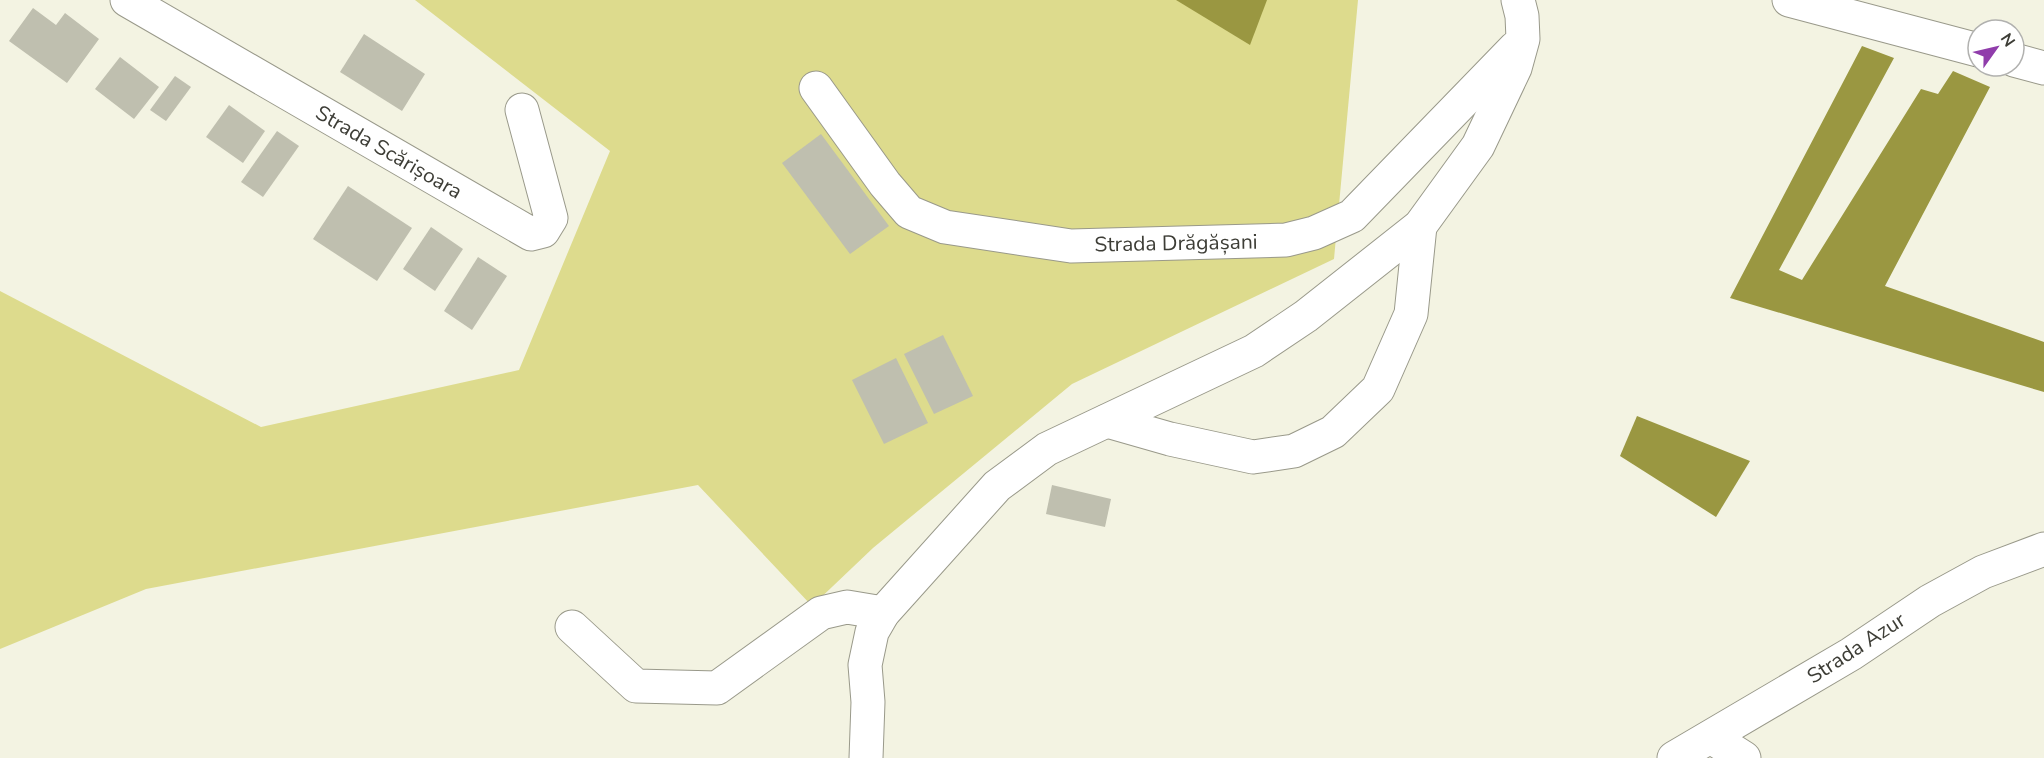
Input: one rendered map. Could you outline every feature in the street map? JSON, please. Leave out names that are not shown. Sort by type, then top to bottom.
[{"type":"street","name":"Strada Scărișoara","points":[[127,0],[531,234],[543,231],[550,218],[522,110]]},
{"type":"street","points":[[866,758],[868,702],[865,665],[872,632],[883,613],[997,486],[1047,449],[1254,351],[1306,316],[1419,226],[1478,146],[1515,68],[1523,39],[1522,16],[1518,0]]},
{"type":"street","points":[[1788,0],[1966,47]]},
{"type":"street","name":"Strada Drăgășani","points":[[816,88],[885,184],[909,212],[945,227],[1071,246],[1286,240],[1314,233],[1352,216],[1523,39]]},
{"type":"street","points":[[2026,63],[2044,68]]},
{"type":"street","points":[[1107,421],[1170,440],[1253,457],[1294,451],[1333,432],[1378,389],[1411,314],[1419,226]]},
{"type":"street","name":"Strada Azur","points":[[1674,758],[1851,654],[1930,601],[1983,572],[2044,549]]},
{"type":"street","points":[[572,627],[636,686],[717,688],[821,613],[847,607],[883,613]]},
{"type":"street","points":[[1711,737],[1744,758]]},
{"type":"shaded area","points":[[415,0],[1358,0],[1334,259],[1072,384],[873,548],[812,606],[698,485],[146,589],[0,649],[0,291],[261,427],[519,370],[610,151]]},
{"type":"shaded area","points":[[1176,0],[1267,0],[1250,45]]},
{"type":"shaded area","points":[[1862,46],[1894,58],[1779,270],[1802,280],[1921,89],[1938,94],[1953,71],[1990,87],[1885,286],[2044,342],[2044,392],[1730,298]]},
{"type":"shaded area","points":[[1637,416],[1750,461],[1716,517],[1620,456]]},
{"type":"building","points":[[33,8],[56,25],[65,13],[99,39],[67,83],[9,41]]},
{"type":"building","points":[[364,34],[425,74],[402,111],[340,72]]},
{"type":"building","points":[[120,57],[159,87],[134,119],[95,89]]},
{"type":"building","points":[[175,76],[191,87],[166,121],[150,110]]},
{"type":"building","points":[[229,105],[265,131],[243,163],[206,137]]},
{"type":"building","points":[[277,131],[299,146],[263,197],[241,182]]},
{"type":"building","points":[[821,134],[889,226],[850,254],[782,163]]},
{"type":"building","points":[[348,186],[412,228],[377,281],[313,239]]},
{"type":"building","points":[[431,227],[463,249],[435,291],[403,269]]},
{"type":"building","points":[[478,257],[507,276],[472,330],[444,311]]},
{"type":"building","points":[[943,335],[973,396],[934,414],[904,354]]},
{"type":"building","points":[[896,358],[928,423],[884,444],[852,380]]},
{"type":"building","points":[[1052,485],[1111,499],[1105,527],[1046,514]]}]
